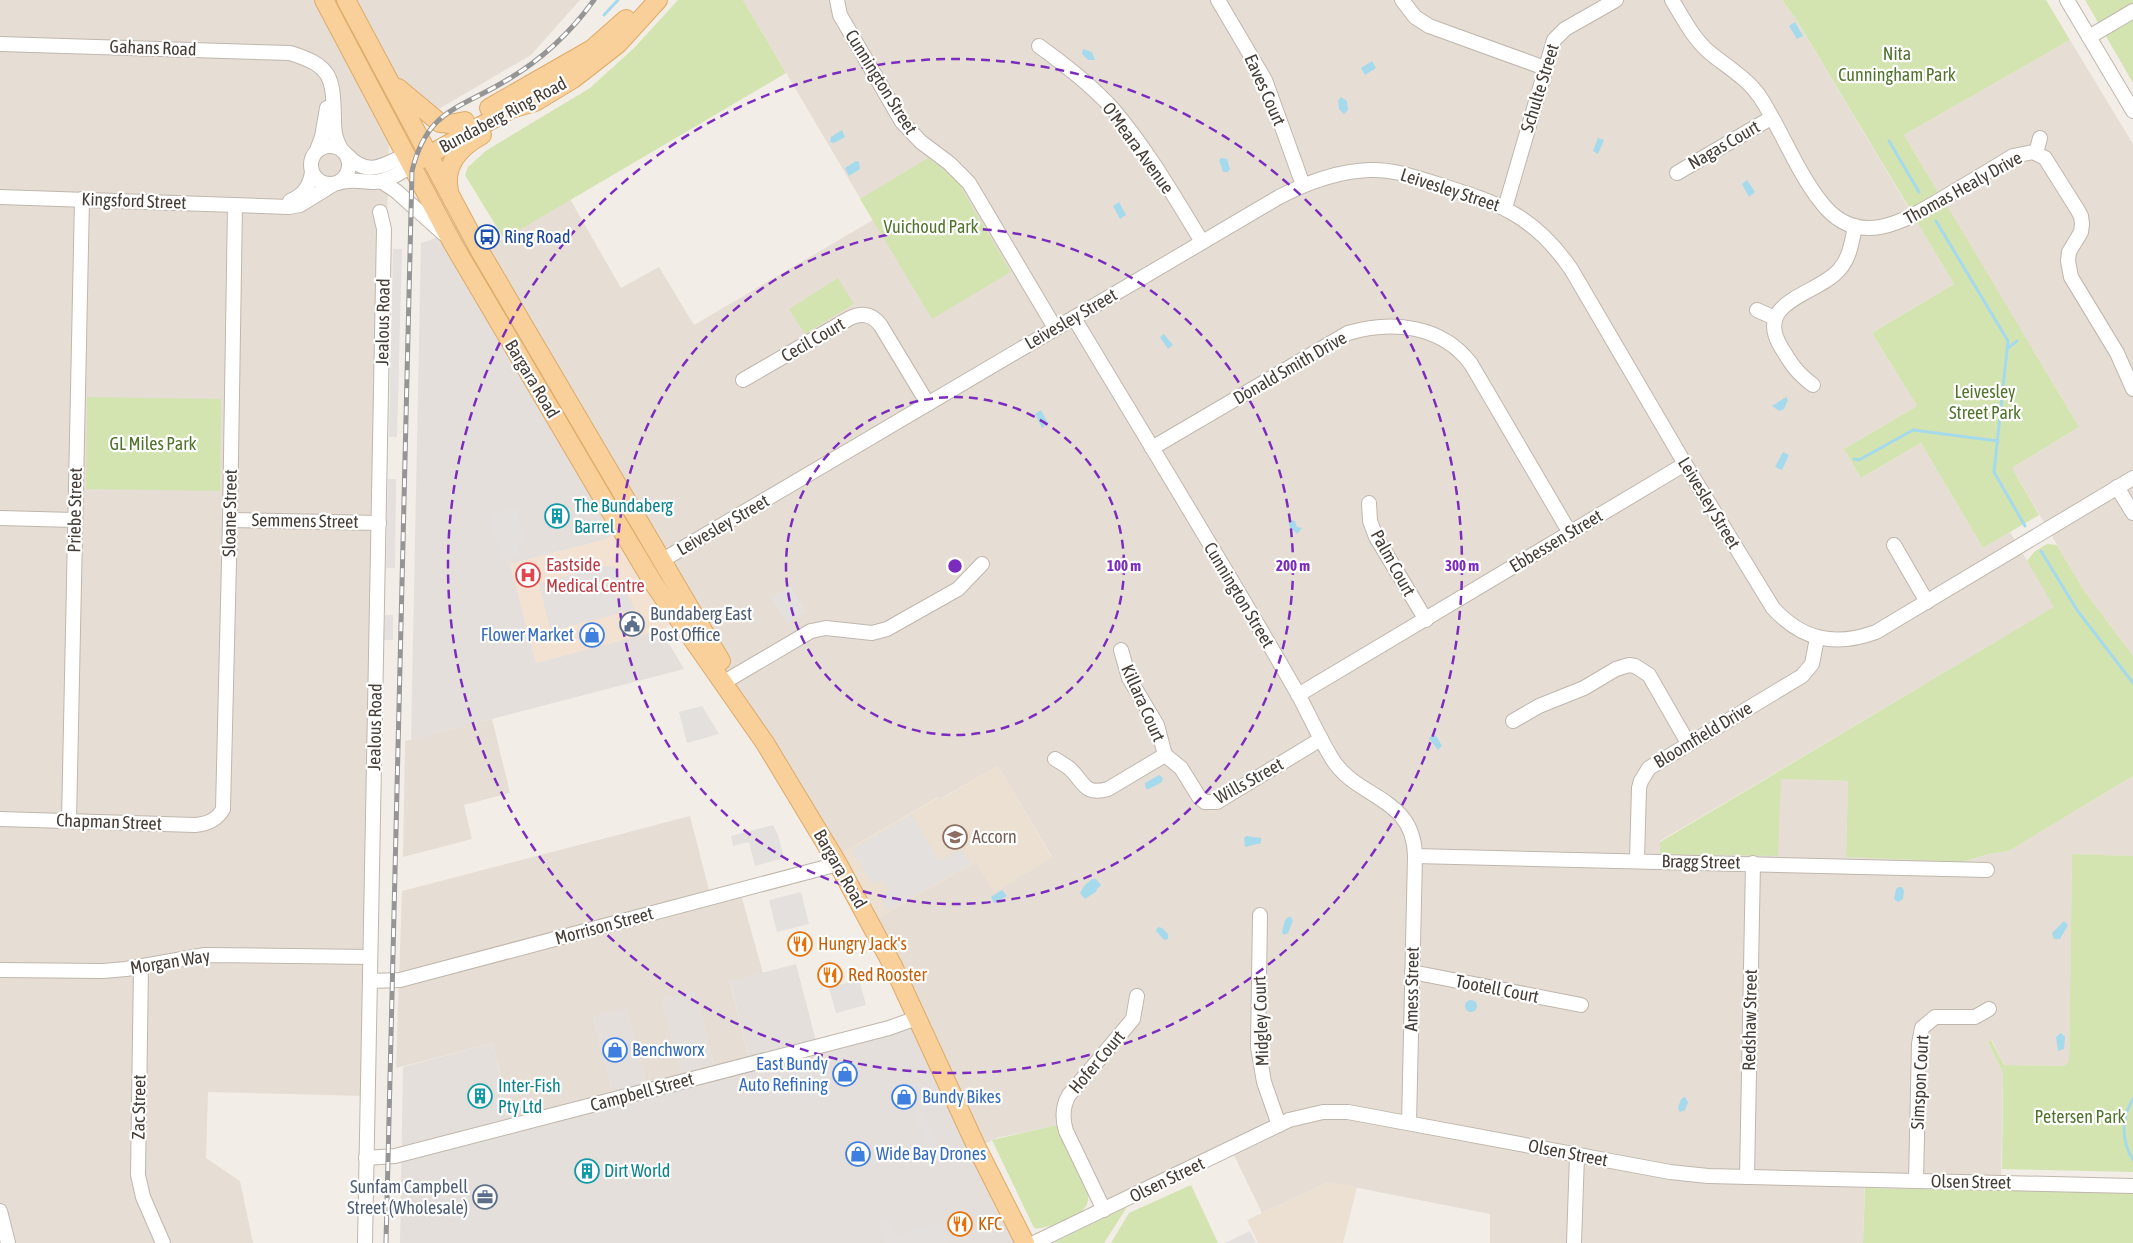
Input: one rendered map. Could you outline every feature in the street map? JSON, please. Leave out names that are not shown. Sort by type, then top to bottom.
[{"type":"main road","name":"Bargara Road","points":[[324,0],[453,244],[653,566],[727,680],[838,864],[875,931],[977,1148],[1025,1243]]},
{"type":"main road","name":"Bargara Road","points":[[346,0],[392,83],[450,195],[653,566]]},
{"type":"main road","name":"Bundaberg Ring Road","points":[[408,160],[464,121],[592,49],[646,0]]},
{"type":"main road","name":"Bundaberg Ring Road","points":[[426,149],[511,109],[535,102],[573,79],[618,44],[658,0]]},
{"type":"main road","points":[[392,83],[440,123],[450,124],[464,121]]},
{"type":"main road","points":[[450,195],[448,172],[454,158],[472,140],[522,113],[535,102]]},
{"type":"street","name":"Cunnington Street","points":[[837,0],[840,16],[902,122],[921,142],[949,163],[969,183],[1055,328]]},
{"type":"street","name":"Eaves Court","points":[[1218,0],[1265,80],[1303,185]]},
{"type":"street","points":[[1402,0],[1415,18],[1428,26],[1545,68]]},
{"type":"street","name":"Schulte Street","points":[[1505,208],[1545,68],[1558,34],[1616,0]]},
{"type":"street","name":"Thomas Healy Drive","points":[[1672,0],[1698,41],[1743,78],[1759,97],[1820,201],[1836,217],[1855,226],[1877,228],[1898,223],[2013,156],[2026,152],[2036,153],[2045,158],[2081,216],[2081,232],[2069,252],[2068,269],[2071,277],[2117,353],[2133,389]]},
{"type":"street","points":[[2066,0],[2133,111]]},
{"type":"street","points":[[2089,37],[2133,11]]},
{"type":"street","name":"Gahans Road","points":[[0,44],[280,51],[305,58],[321,66],[331,83],[335,135],[344,152],[349,168],[346,177],[336,183]]},
{"type":"street","name":"O'Meara Avenue","points":[[1038,46],[1065,65],[1111,108],[1155,164],[1202,242]]},
{"type":"street","points":[[305,58],[312,62],[321,74],[327,98],[322,137],[311,160],[314,176],[323,183],[336,183],[351,179],[381,181],[395,176],[408,160]]},
{"type":"street","name":"Nagas Court","points":[[1677,173],[1771,118]]},
{"type":"street","points":[[2036,153],[2040,138]]},
{"type":"street","points":[[317,150],[329,145],[344,152],[360,165],[372,168],[408,160]]},
{"type":"street","name":"Leivesley Street","points":[[653,566],[1278,197],[1303,185],[1350,172],[1382,170],[1411,176],[1479,197],[1505,208],[1538,229],[1561,255],[1773,608],[1791,626],[1817,638],[1840,640],[1863,636],[1887,626],[2133,478]]},
{"type":"street","name":"Kingsford Street","points":[[268,206],[285,202],[300,195],[308,188],[312,172]]},
{"type":"street","points":[[381,181],[396,191],[442,231],[453,244]]},
{"type":"street","name":"Kingsford Street","points":[[0,197],[295,206],[336,183]]},
{"type":"street","name":"Priebe Street","points":[[69,821],[82,199]]},
{"type":"street","name":"Sloane Street","points":[[216,818],[223,809],[224,802],[235,205]]},
{"type":"street","name":"Jealous Road","points":[[365,1243],[384,229],[380,212]]},
{"type":"street","points":[[1813,385],[1798,374],[1779,343],[1775,331],[1775,318],[1782,306],[1828,279],[1841,268],[1850,250],[1855,226]]},
{"type":"street","points":[[1757,310],[1775,318]]},
{"type":"street","name":"Cecil Court","points":[[743,380],[850,318],[867,315],[877,320],[882,326],[928,404]]},
{"type":"street","name":"Cunnington Street","points":[[1074,318],[1298,695],[1333,760],[1347,775],[1403,816],[1413,833],[1415,856]]},
{"type":"street","name":"Donald Smith Drive","points":[[1152,448],[1348,333],[1384,325],[1417,329],[1454,345],[1471,364],[1570,533]]},
{"type":"street","name":"Ebbessen Street","points":[[1298,695],[1685,464]]},
{"type":"street","points":[[2117,487],[2133,513]]},
{"type":"street","name":"Palm Court","points":[[1369,503],[1370,521],[1376,537],[1426,620]]},
{"type":"street","points":[[0,518],[75,520]]},
{"type":"street","name":"Semmens Street","points":[[230,520],[379,523]]},
{"type":"street","points":[[1894,545],[1927,602]]},
{"type":"street","points":[[727,680],[811,631],[826,628],[872,633],[887,629],[958,589],[982,564]]},
{"type":"street","name":"Bloomfield Drive","points":[[1638,860],[1641,781],[1649,768],[1806,673],[1812,664],[1817,638]]},
{"type":"street","name":"Killara Court","points":[[1121,650],[1129,678],[1156,725],[1165,755]]},
{"type":"street","points":[[1513,720],[1538,706],[1584,688],[1616,669],[1629,665],[1636,660],[1649,676],[1688,743]]},
{"type":"street","name":"Wills Street","points":[[1165,755],[1182,768],[1202,800],[1213,803],[1321,739]]},
{"type":"street","points":[[1056,759],[1069,768],[1086,788],[1097,791],[1108,788],[1165,755]]},
{"type":"street","name":"Chapman Street","points":[[0,819],[196,825],[210,822],[216,818]]},
{"type":"street","name":"Bragg Street","points":[[1415,856],[1987,870]]},
{"type":"street","name":"Amess Street","points":[[1409,1123],[1415,856]]},
{"type":"street","name":"Redshaw Street","points":[[1747,1177],[1753,863]]},
{"type":"street","name":"Morrison Street","points":[[370,981],[400,980],[838,864]]},
{"type":"street","name":"Midgley Court","points":[[1260,914],[1258,1047],[1265,1087],[1279,1125]]},
{"type":"street","name":"Morgan Way","points":[[0,970],[89,972],[141,966],[204,955],[370,958]]},
{"type":"street","name":"Zac Street","points":[[141,966],[138,1175],[142,1197],[163,1243]]},
{"type":"street","name":"Tootell Court","points":[[1412,972],[1581,1005]]},
{"type":"street","name":"Hofer Court","points":[[1104,1210],[1066,1132],[1063,1123],[1063,1108],[1069,1095],[1133,1019],[1137,996]]},
{"type":"street","name":"Simspon Court","points":[[1916,1181],[1919,1044],[1922,1028],[1935,1016],[1975,1018],[1989,1009]]},
{"type":"street","name":"Campbell Street","points":[[366,1158],[395,1156],[896,1026],[917,1018]]},
{"type":"street","name":"Olsen Street","points":[[1034,1243],[1279,1125],[1298,1117],[1335,1111],[1670,1172],[1708,1176],[2133,1186]]},
{"type":"street","points":[[1574,1243],[1577,1155]]},
{"type":"street","points":[[0,1211],[8,1243]]},
{"type":"shaded area","points":[[0,0],[580,0],[531,55],[389,138],[367,1096],[208,1092],[206,1158],[240,1181],[253,1243],[0,1243]]},
{"type":"shaded area","points":[[743,0],[1782,0],[1796,19],[1954,284],[1872,333],[1917,406],[1844,449],[1861,478],[1921,443],[1983,548],[2010,532],[2055,607],[1660,841],[1660,853],[1781,779],[1848,781],[1846,857],[1962,862],[1989,854],[2009,851],[2133,776],[2133,856],[2072,854],[2069,1062],[2065,1066],[2004,1065],[1992,1040],[1988,1042],[2003,1073],[2001,1181],[1865,1179],[1863,1243],[1490,1243],[1490,1214],[1328,1182],[1262,1213],[1230,1147],[1104,1209],[1050,1127],[996,1138],[978,1148],[871,922],[976,862],[994,892],[1052,857],[998,766],[940,799],[938,797],[835,857],[684,617],[475,256],[570,199],[621,288],[659,267],[694,325],[873,220]]},
{"type":"shaded area","points":[[2070,40],[2133,144],[2133,656],[2083,589],[2012,468],[2079,427],[1904,135]]},
{"type":"shaded area","points":[[457,225],[604,477],[629,525],[606,539],[510,564],[536,663],[661,630],[684,669],[411,740],[421,243],[431,240]]},
{"type":"shaded area","points":[[393,249],[402,249],[397,437],[389,437]]},
{"type":"shaded area","points":[[388,479],[396,479],[395,568],[386,568]]},
{"type":"shaded area","points":[[516,508],[525,541],[517,544],[520,556],[502,561],[489,515]]},
{"type":"shaded area","points":[[629,525],[684,617],[661,630],[536,663],[510,564],[606,539]]},
{"type":"shaded area","points":[[604,566],[614,567],[635,609],[555,630],[554,627],[550,628],[539,583]]},
{"type":"shaded area","points":[[791,586],[806,612],[787,623],[771,597]]},
{"type":"shaded area","points":[[385,615],[393,615],[393,640],[384,640]]},
{"type":"shaded area","points":[[702,706],[719,734],[687,743],[679,712]]},
{"type":"shaded area","points":[[492,719],[510,793],[464,805],[472,839],[403,857],[405,741]]},
{"type":"shaded area","name":"Accorn","points":[[998,766],[1052,858],[994,892],[976,863],[871,922],[835,857],[939,797],[941,799]]},
{"type":"shaded area","points":[[912,815],[939,861],[962,849],[971,864],[888,910],[880,896],[889,891],[882,879],[873,884],[852,850]]},
{"type":"shaded area","points":[[690,816],[711,898],[740,891],[763,973],[730,982],[750,1063],[716,1072],[695,991],[682,1080],[648,1089],[627,1009],[593,1017],[614,1098],[514,1125],[492,1043],[396,1068],[402,891]]},
{"type":"shaded area","points":[[773,825],[778,835],[784,858],[755,866],[749,842],[733,846],[731,836]]},
{"type":"shaded area","points":[[801,892],[809,924],[777,932],[769,900]]},
{"type":"shaded area","points":[[796,964],[817,1045],[917,1016],[1023,1243],[400,1243],[403,1067],[492,1043],[513,1124],[614,1098],[593,1017],[627,1008],[648,1089],[682,1080],[661,999],[695,990],[716,1071],[750,1062],[730,981]]},
{"type":"shaded area","points":[[859,979],[866,1005],[836,1013],[829,988]]},
{"type":"shaded area","points":[[821,1063],[829,1093],[797,1101],[789,1071]]},
{"type":"shaded area","points":[[922,1110],[941,1151],[931,1153],[912,1112]]},
{"type":"shaded area","points":[[910,1147],[912,1155],[864,1167],[862,1160]]},
{"type":"shaded area","points":[[1328,1182],[1357,1187],[1343,1243],[1258,1243],[1247,1220]]},
{"type":"shaded area","points":[[885,1217],[896,1238],[920,1226],[922,1229],[939,1221],[950,1241],[945,1243],[886,1243],[876,1222]]},
{"type":"shaded area","points":[[1250,1231],[1256,1243],[1225,1243]]},
{"type":"green space","points":[[678,0],[743,0],[786,73],[504,239],[465,175],[468,167],[487,150],[590,88],[634,48]]},
{"type":"green space","name":"Nita Cunningham Park","points":[[1782,0],[2046,0],[2070,40],[1904,135],[1938,192],[1910,209],[1796,19]]},
{"type":"green space","points":[[2085,0],[2133,0],[2133,83]]},
{"type":"green space","name":"Vuichoud Park","points":[[928,158],[956,179],[1011,272],[932,319],[860,199]]},
{"type":"green space","name":"Leivesley Street Park","points":[[1946,204],[2079,427],[2012,468],[2039,515],[1983,548],[1921,443],[1861,478],[1844,449],[1917,406],[1872,333],[1954,284],[1917,222]]},
{"type":"green space","points":[[838,278],[854,304],[805,334],[789,309]]},
{"type":"green space","name":"GL Miles Park","points":[[87,397],[221,399],[220,491],[86,489]]},
{"type":"green space","points":[[2047,544],[2057,545],[2083,589],[2133,656],[2133,776],[2009,851],[1989,854],[1962,862],[1846,857],[1848,781],[1781,779],[1778,856],[1660,854],[1660,842],[2054,607],[2027,561],[2034,552]]},
{"type":"green space","name":"Petersen Park","points":[[2072,854],[2133,856],[2133,1172],[2002,1169],[2003,1073],[1988,1042],[1991,1040],[2004,1065],[2065,1066],[2069,1061]]},
{"type":"green space","points":[[1058,1125],[1087,1190],[1088,1202],[1084,1209],[1068,1219],[1045,1227],[1034,1228],[992,1140]]},
{"type":"green space","points":[[1191,1185],[1218,1243],[1111,1243],[1129,1213]]},
{"type":"green space","points":[[1865,1188],[2133,1193],[2133,1243],[1863,1243]]},
{"type":"green space","points":[[1127,1207],[1104,1243],[1054,1243],[1059,1240]]},
{"type":"water","points":[[1795,22],[1803,36],[1797,39],[1789,26]]},
{"type":"water","points":[[1083,49],[1092,52],[1095,60],[1088,60],[1082,54]]},
{"type":"water","points":[[1372,61],[1376,68],[1365,75],[1361,68]]},
{"type":"water","points":[[1341,97],[1347,101],[1348,110],[1344,114],[1339,109],[1338,101]]},
{"type":"water","points":[[842,130],[845,137],[834,143],[830,142],[831,137]]},
{"type":"water","points":[[1598,138],[1604,140],[1598,154],[1593,151]]},
{"type":"water","points":[[1221,158],[1227,159],[1230,169],[1228,172],[1223,172],[1219,160]]},
{"type":"water","points":[[856,161],[859,162],[860,169],[849,176],[845,168]]},
{"type":"water","points":[[1747,180],[1755,192],[1749,197],[1742,184]]},
{"type":"water","points":[[1119,202],[1126,215],[1120,219],[1113,206]]},
{"type":"water","points":[[1164,334],[1173,345],[1168,349],[1160,337]]},
{"type":"water","points":[[1786,397],[1788,400],[1784,409],[1779,411],[1772,406]]},
{"type":"water","points":[[1041,410],[1048,423],[1042,428],[1035,414]]},
{"type":"water","points":[[1783,452],[1789,455],[1782,470],[1775,467]]},
{"type":"water","points":[[1291,520],[1295,521],[1297,527],[1302,528],[1297,534],[1289,526]]},
{"type":"water","points":[[1433,735],[1436,736],[1442,746],[1438,750],[1429,738]]},
{"type":"water","points":[[1159,775],[1163,778],[1162,782],[1146,789],[1145,783]]},
{"type":"water","points":[[1246,836],[1261,838],[1261,843],[1245,847],[1244,838]]},
{"type":"water","points":[[1092,879],[1096,879],[1101,885],[1097,891],[1085,899],[1080,893],[1084,886]]},
{"type":"water","points":[[1902,887],[1904,891],[1903,899],[1898,902],[1894,899],[1896,889]]},
{"type":"water","points":[[1002,890],[1007,896],[994,903],[991,897]]},
{"type":"water","points":[[1291,917],[1293,921],[1288,933],[1284,935],[1282,932],[1285,920]]},
{"type":"water","points":[[2064,921],[2068,925],[2060,939],[2054,939],[2052,933]]},
{"type":"water","points":[[1158,927],[1168,934],[1168,939],[1164,940],[1156,931]]},
{"type":"water","points":[[1469,1000],[1473,1000],[1477,1006],[1473,1012],[1469,1012],[1465,1008],[1465,1004]]},
{"type":"water","points":[[2061,1033],[2065,1037],[2064,1049],[2058,1051],[2056,1037]]},
{"type":"water","points":[[1685,1097],[1688,1102],[1685,1110],[1680,1112],[1678,1108],[1681,1099]]},
{"type":"waterway","points":[[604,15],[618,0]]},
{"type":"waterway","points":[[1889,141],[1919,192]]},
{"type":"waterway","points":[[1936,221],[2008,341],[1994,472],[2025,526]]},
{"type":"waterway","points":[[2008,348],[2017,341]]},
{"type":"waterway","points":[[1854,459],[1859,460],[1913,430],[1998,441]]},
{"type":"waterway","points":[[2041,551],[2077,610],[2133,683]]},
{"type":"waterway","points":[[2133,1099],[2126,1114],[2124,1129],[2126,1145],[2133,1160]]},
{"type":"railway","points":[[386,1243],[412,171],[418,150],[436,123],[460,105],[490,90],[532,64],[565,34],[594,0]]},
{"type":"place","name":"Ring Road","points":[[487,237]]},
{"type":"place","name":"The Bundaberg Barrel","points":[[557,516]]},
{"type":"place","name":"Eastside Medical Centre","points":[[528,575]]},
{"type":"place","name":"Bundaberg East Post Office","points":[[632,624]]},
{"type":"place","name":"Flower Market","points":[[592,635]]},
{"type":"place","name":"Accorn","points":[[955,837]]},
{"type":"place","name":"Hungry Jack's","points":[[800,944]]},
{"type":"place","name":"Red Rooster","points":[[830,975]]},
{"type":"place","name":"Benchworx","points":[[615,1050]]},
{"type":"place","name":"East Bundy Auto Refining","points":[[845,1074]]},
{"type":"place","name":"Inter-Fish Pty Ltd","points":[[480,1096]]},
{"type":"place","name":"Bundy Bikes","points":[[904,1097]]},
{"type":"place","name":"Wide Bay Drones","points":[[858,1154]]},
{"type":"place","name":"Dirt World","points":[[587,1171]]},
{"type":"place","name":"Sunfam Campbell Street (Wholesale)","points":[[485,1197]]},
{"type":"place","name":"KFC","points":[[960,1224]]}]
